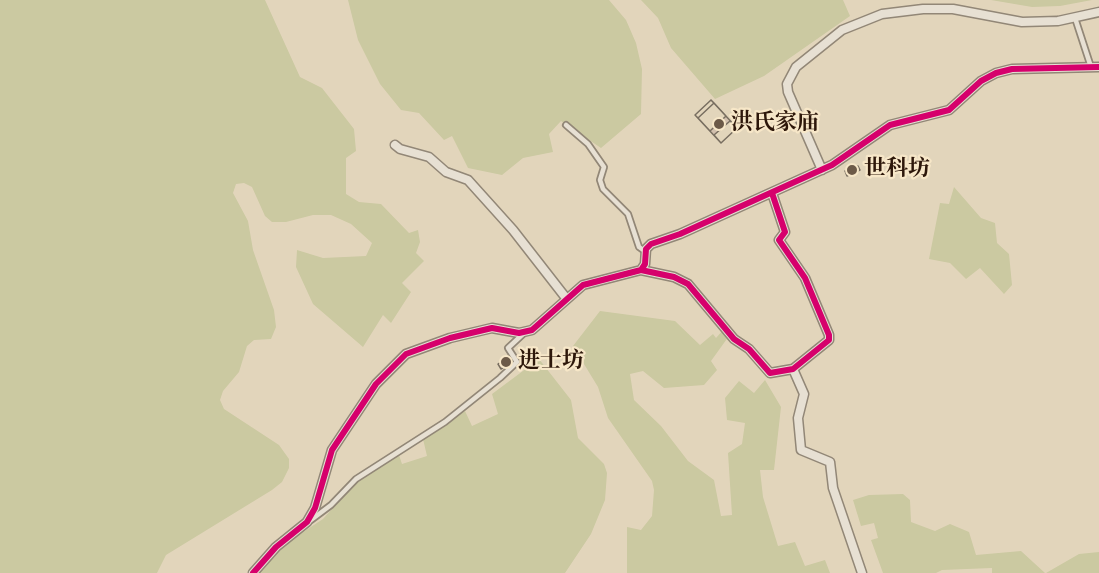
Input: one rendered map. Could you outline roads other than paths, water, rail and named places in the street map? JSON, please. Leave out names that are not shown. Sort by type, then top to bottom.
[{"type":"street","points":[[822,170],[788,92],[787,84],[796,67],[842,30],[882,14],[923,9],[953,9],[1022,22],[1076,18],[1099,12]]},
{"type":"street","points":[[641,270],[651,244],[680,234],[822,170],[851,154],[890,125],[906,119],[949,110],[981,81],[996,73],[1012,69],[1095,67]]},
{"type":"street","points":[[395,145],[400,149],[429,157],[446,171],[468,180],[513,230],[566,298]]},
{"type":"street","points":[[253,573],[276,547],[307,522],[315,508],[332,450],[376,384],[406,354],[429,345],[492,328],[525,333],[538,326],[566,298],[583,285],[641,270],[674,277],[688,284],[734,339],[749,349],[770,373],[793,369],[829,340],[829,335],[805,278],[779,240],[786,232],[772,193]]},
{"type":"street","points":[[793,369],[804,394],[798,418],[801,450],[830,462],[833,488],[861,573]]},
{"type":"lane","points":[[1076,18],[1095,67]]},
{"type":"lane","points":[[566,125],[588,144],[604,167],[600,180],[603,189],[628,214],[639,247],[646,252]]},
{"type":"lane","points":[[307,522],[331,505],[356,479],[444,422],[500,378],[517,362],[508,348],[525,333]]},
{"type":"place","name":"洪氏家庙","points":[[719,124]]},
{"type":"place","name":"世科坊","points":[[852,170]]},
{"type":"place","name":"进士坊","points":[[506,362]]}]
